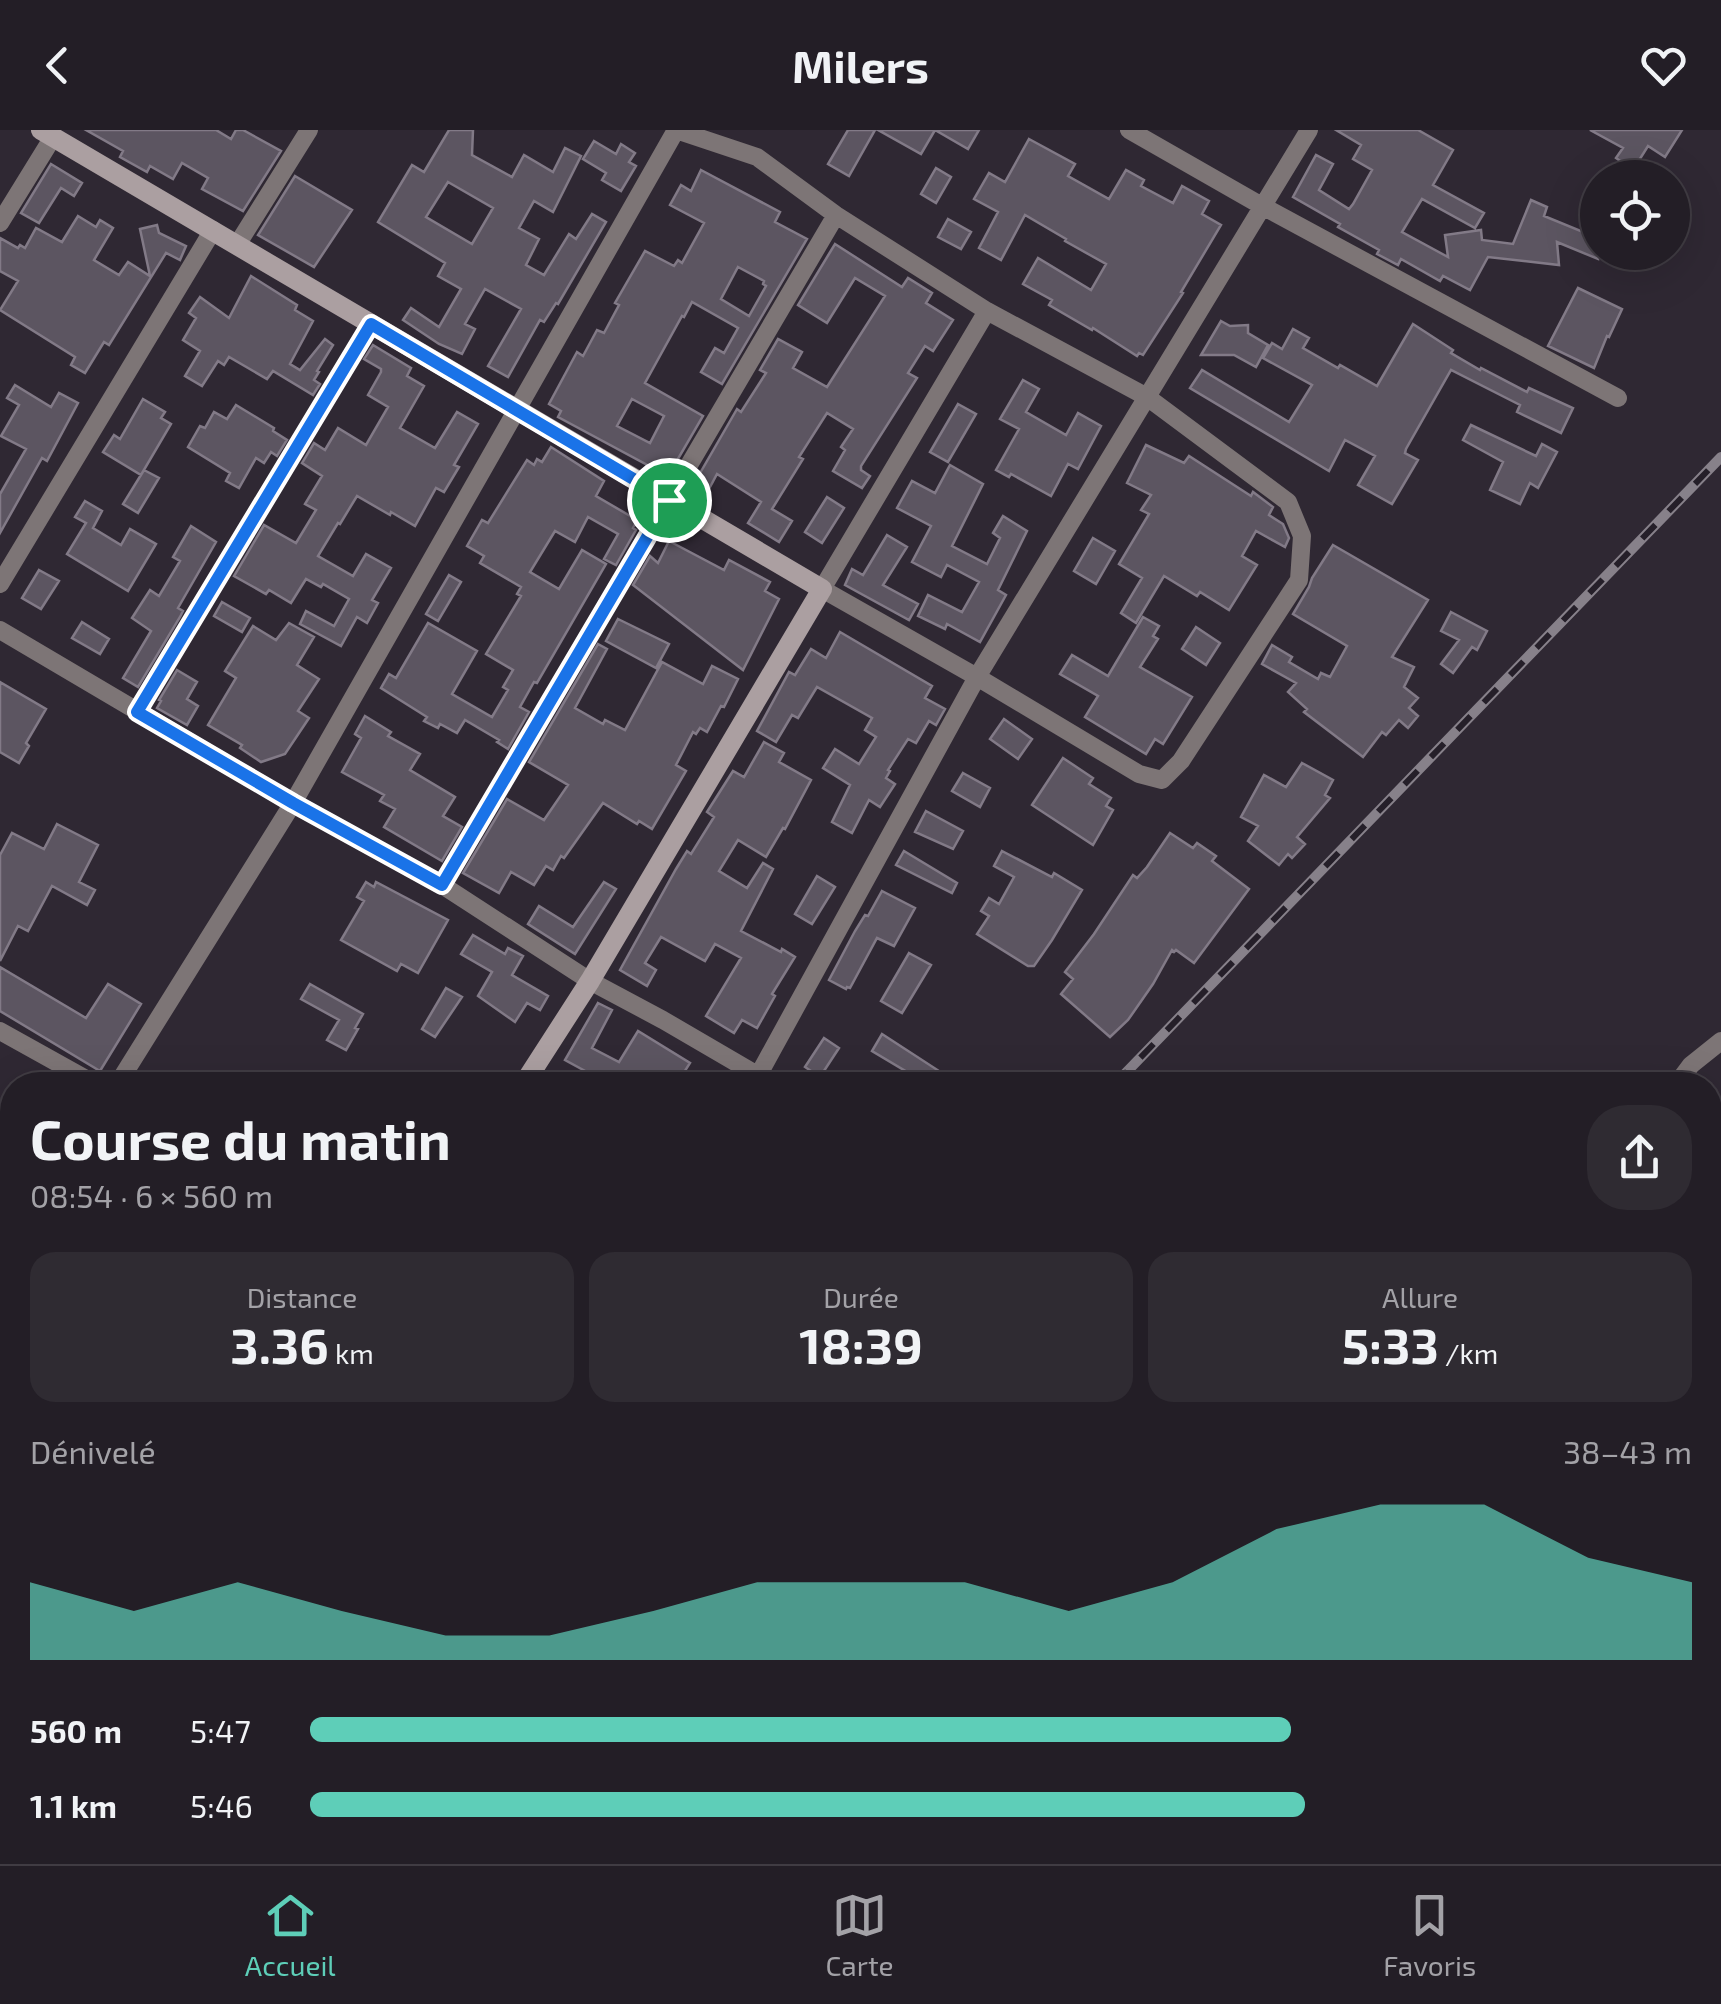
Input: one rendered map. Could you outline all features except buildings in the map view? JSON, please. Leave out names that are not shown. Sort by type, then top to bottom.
[{"type":"street","points":[[237,245],[309,130]]},
{"type":"street","points":[[0,224],[47,134],[213,230],[517,411],[669,500],[977,677],[1138,774],[1162,780],[1182,760],[1299,580],[1302,536],[1288,502],[1148,397],[987,311],[836,215],[757,157],[676,130],[517,411],[293,803],[125,1072]]},
{"type":"street","points":[[1129,130],[1618,398]]},
{"type":"street","points":[[761,1072],[977,677],[1309,130]]},
{"type":"street","points":[[442,885],[836,215]]},
{"type":"street","points":[[0,584],[213,230]]},
{"type":"street","points":[[531,1072],[590,982],[987,311]]},
{"type":"street","points":[[137,712],[371,324]]},
{"type":"street","points":[[0,630],[293,803],[442,885],[590,982],[663,1020],[742,1072]]},
{"type":"street","points":[[0,1031],[74,1072]]},
{"type":"street","points":[[1686,1072],[1721,1041]]},
{"type":"railway","points":[[1127,1072],[1721,457]]},
{"type":"route","points":[[371,324],[669,500],[442,885],[137,712],[371,324]]}]
